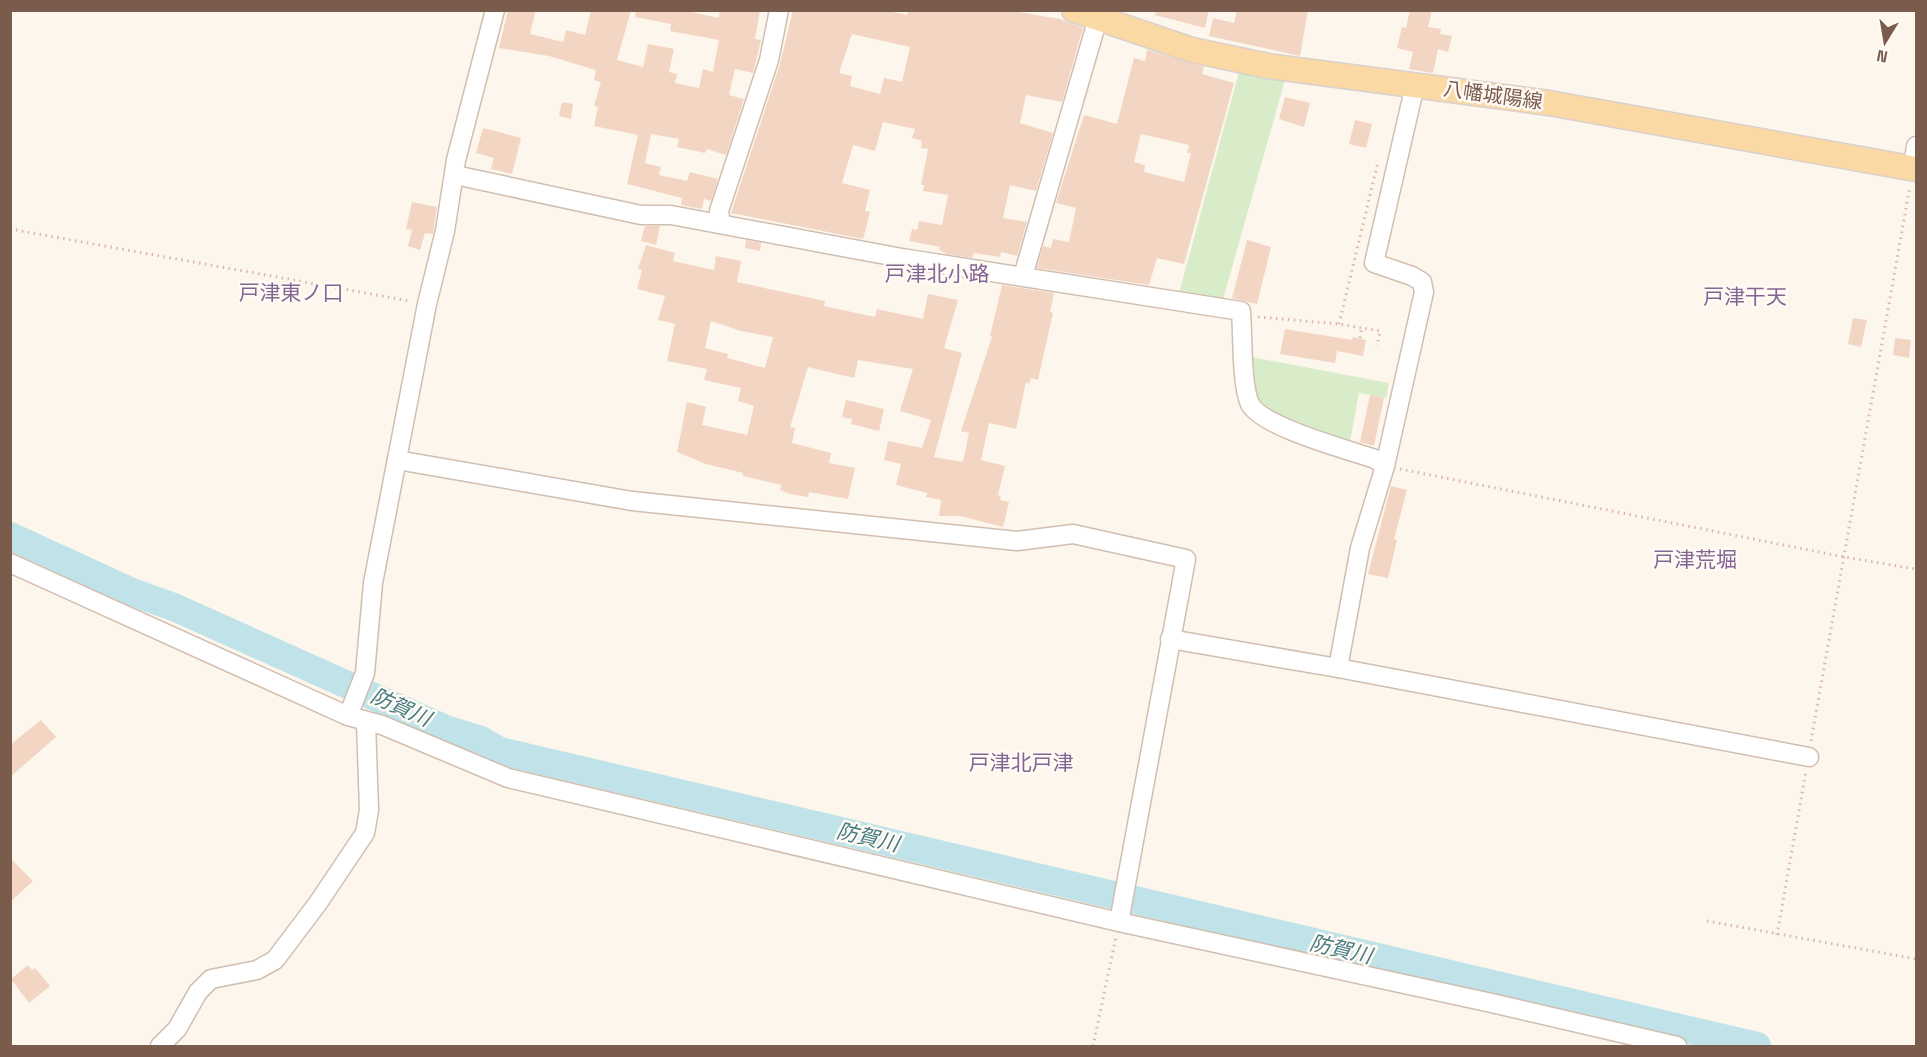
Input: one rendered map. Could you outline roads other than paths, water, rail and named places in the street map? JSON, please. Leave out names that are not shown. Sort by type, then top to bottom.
[{"type":"main road","name":"八幡城陽線","points":[[1074,10],[1098,18],[1126,19],[1192,50],[1268,66],[1549,103],[1915,161]]},
{"type":"street","points":[[350,712],[365,673],[373,583],[427,304],[495,10]]},
{"type":"street","points":[[721,224],[719,211],[769,60],[779,10]]},
{"type":"street","points":[[1023,276],[1098,18]]},
{"type":"street","points":[[1338,668],[1360,548],[1385,466],[1424,292],[1422,282],[1412,276],[1374,263],[1416,85]]},
{"type":"street","points":[[455,175],[640,215],[671,215],[902,258],[1240,311],[1247,393],[1257,414],[1287,429],[1375,459],[1385,466]]},
{"type":"street","points":[[397,460],[632,501],[1017,541],[1073,534],[1186,559],[1119,922]]},
{"type":"street","points":[[10,563],[350,712],[366,722],[382,725],[508,778],[1119,922],[1496,1004],[1677,1047]]},
{"type":"street","points":[[1170,639],[1338,668],[1809,757]]},
{"type":"street","points":[[160,1047],[177,1029],[198,992],[211,979],[257,970],[275,960],[318,903],[365,833],[369,810],[366,722]]},
{"type":"waterway","name":"防賀川","points":[[10,536],[448,730],[481,740],[500,751],[1757,1046]]},
{"type":"district","name":"戸津北小路","points":[[937,273]]},
{"type":"district","name":"戸津東ノ口","points":[[291,292]]},
{"type":"district","name":"戸津干天","points":[[1745,296]]},
{"type":"district","name":"戸津荒堀","points":[[1695,559]]},
{"type":"district","name":"戸津北戸津","points":[[1021,762]]}]
